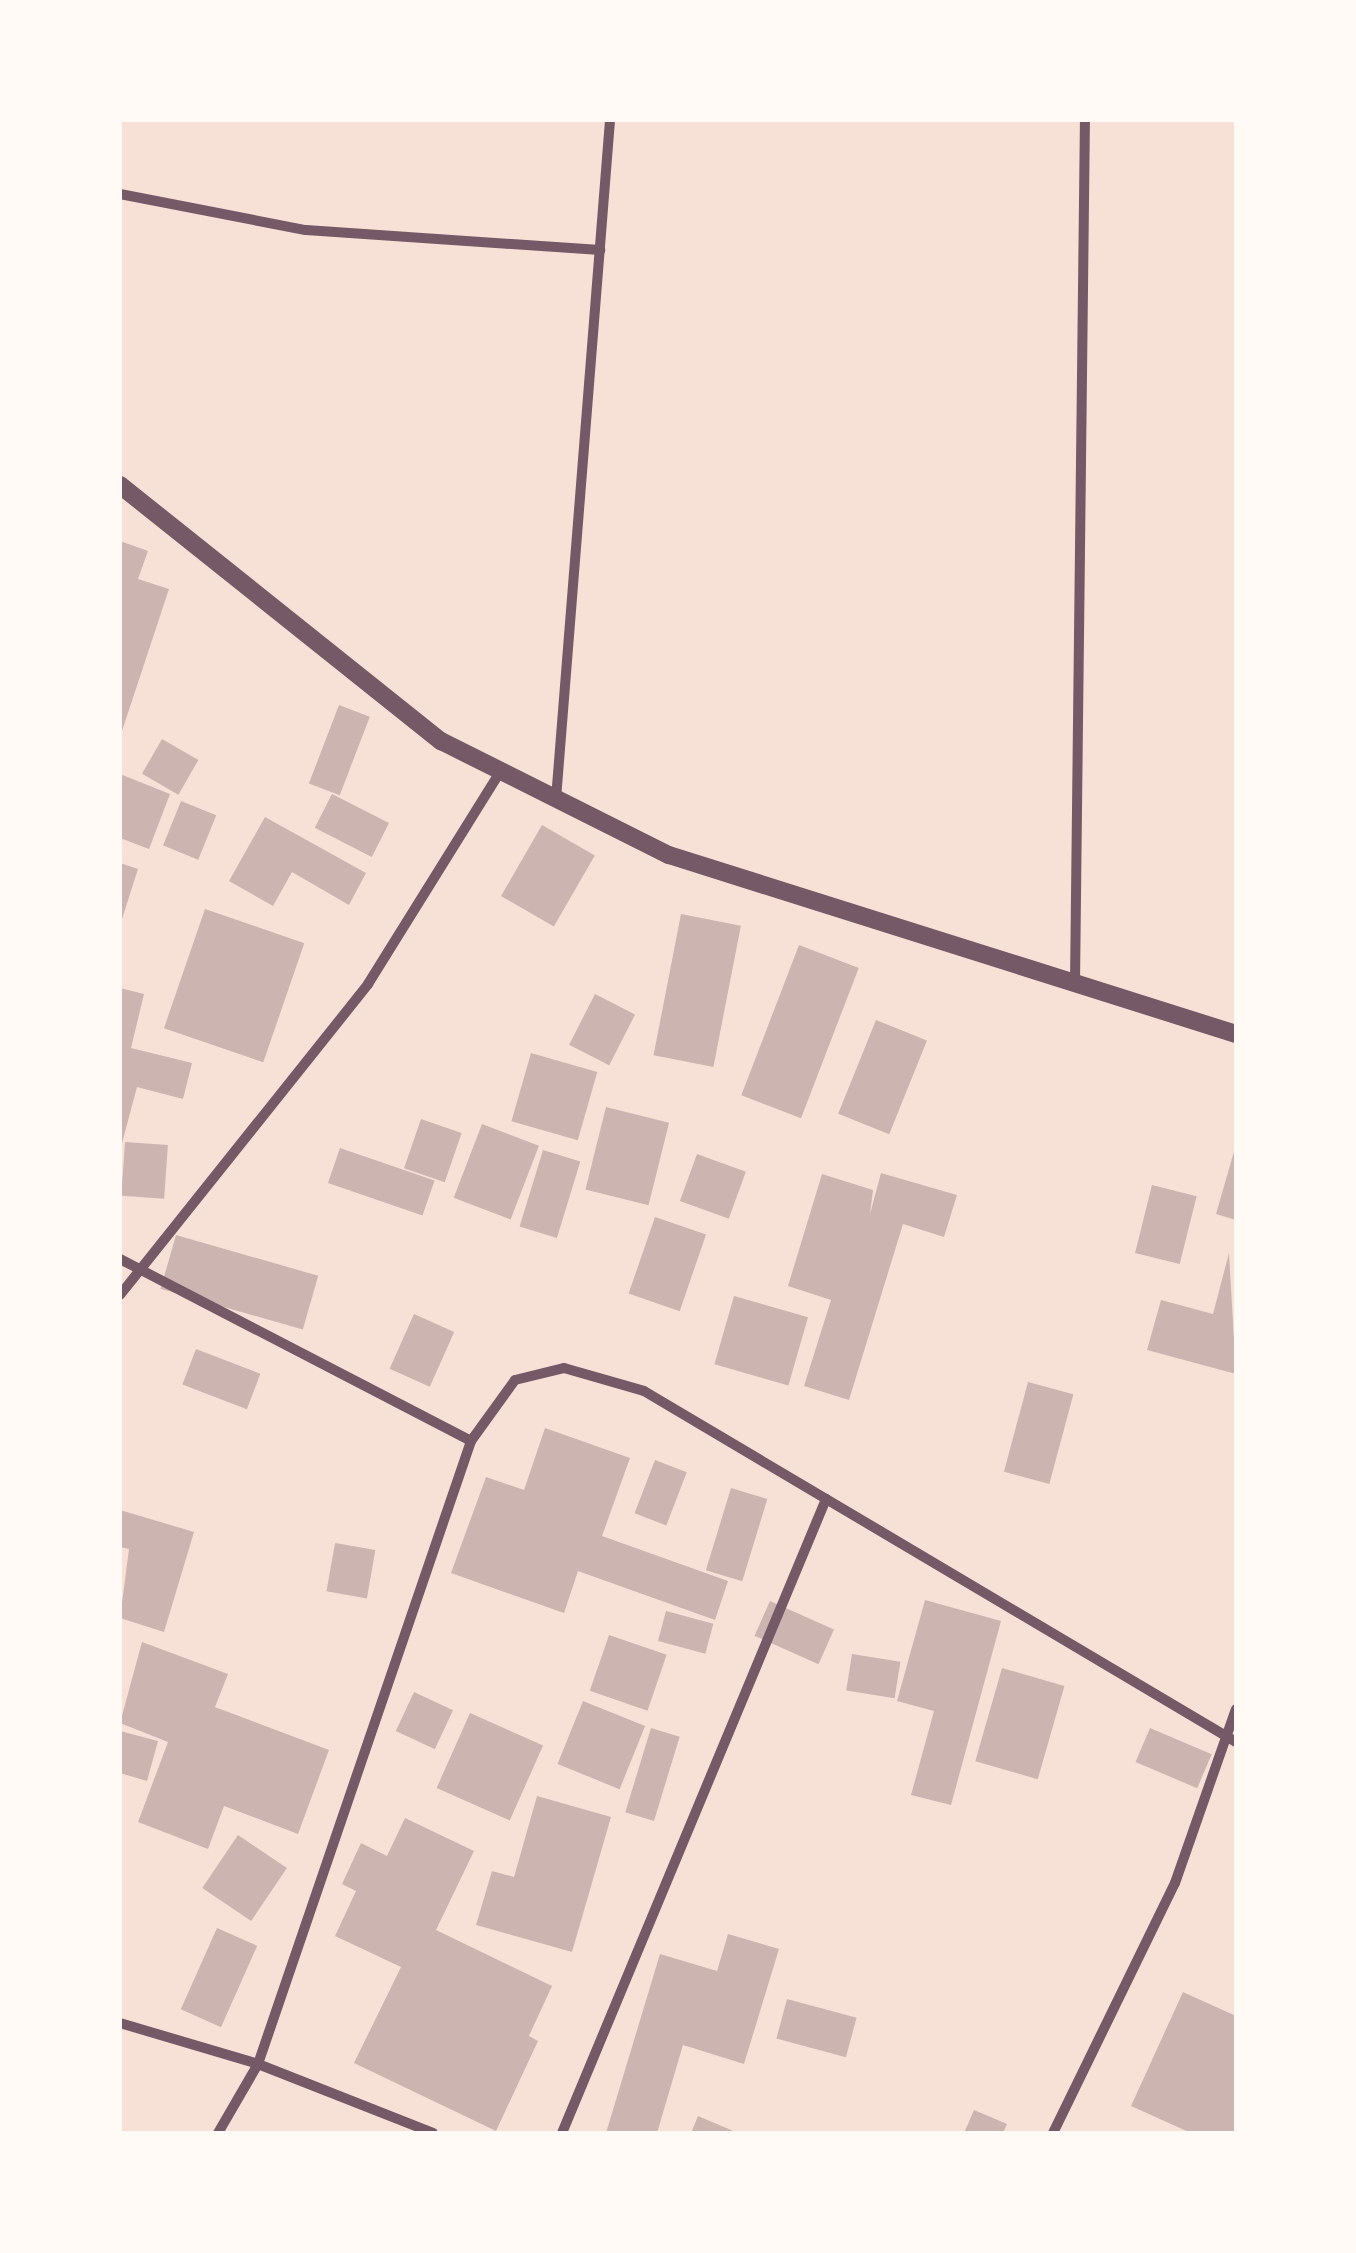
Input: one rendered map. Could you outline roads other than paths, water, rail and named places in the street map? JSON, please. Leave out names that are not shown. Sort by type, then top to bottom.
[{"type":"street","points":[[556,799],[610,120]]},
{"type":"street","points":[[1075,989],[1085,120]]},
{"type":"street","points":[[120,194],[306,230],[600,250]]},
{"type":"street","points":[[120,486],[442,741],[669,855],[1075,989],[1236,1034]]},
{"type":"street","points":[[120,1295],[368,984],[500,770]]},
{"type":"street","points":[[120,1260],[472,1442]]},
{"type":"street","points":[[218,2133],[258,2064],[472,1442],[515,1380],[564,1368],[644,1391],[1233,1740]]},
{"type":"street","points":[[562,2133],[826,1500]]},
{"type":"street","points":[[1053,2133],[1174,1884],[1233,1740],[1236,1709]]},
{"type":"street","points":[[120,2023],[258,2064],[434,2133]]}]
